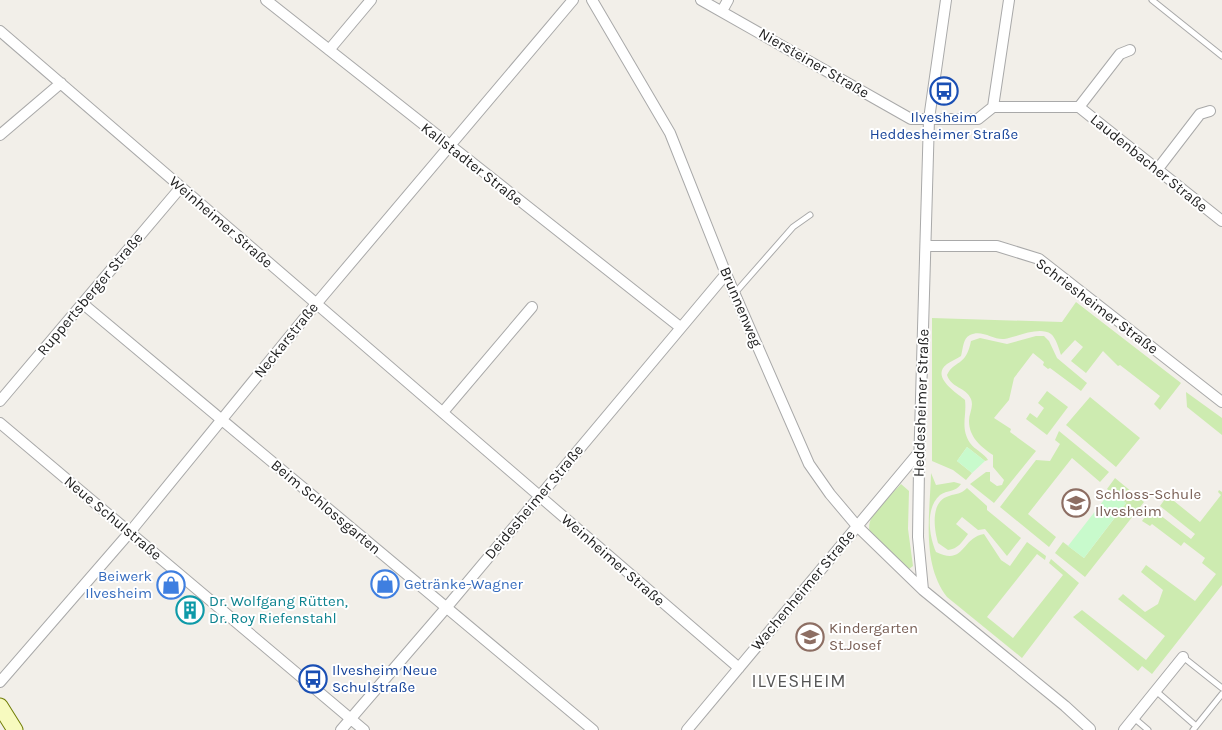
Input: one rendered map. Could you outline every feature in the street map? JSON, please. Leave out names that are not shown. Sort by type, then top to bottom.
[{"type":"main road","points":[[0,706],[15,730]]},
{"type":"street","name":"Kallstadter Straße","points":[[266,0],[680,328]]},
{"type":"street","points":[[329,50],[371,0]]},
{"type":"street","name":"Neckarstraße","points":[[0,682],[130,532],[316,304],[573,0]]},
{"type":"street","name":"Brunnenweg","points":[[592,0],[670,133],[726,274],[809,464],[830,494],[857,526],[923,590]]},
{"type":"street","name":"Niersteiner Straße","points":[[701,0],[911,118],[929,119]]},
{"type":"street","points":[[722,11],[728,0]]},
{"type":"street","name":"Heddesheimer Straße","points":[[923,590],[918,537],[929,119],[946,0]]},
{"type":"street","points":[[993,107],[1010,0]]},
{"type":"street","name":"Weinheimer Straße","points":[[0,31],[738,668]]},
{"type":"street","points":[[1079,107],[1120,54],[1130,50]]},
{"type":"street","points":[[0,135],[61,84]]},
{"type":"street","name":"Laudenbacher Straße","points":[[929,119],[978,119],[993,107],[1079,107],[1222,221]]},
{"type":"street","points":[[1157,170],[1200,114],[1210,111]]},
{"type":"street","name":"Ruppertsberger Straße","points":[[0,401],[181,187]]},
{"type":"street","name":"Schriesheimer Straße","points":[[927,246],[997,246],[1039,259],[1222,402]]},
{"type":"street","name":"Deidesheimer Straße","points":[[341,730],[446,608],[726,274]]},
{"type":"street","name":"Beim Schlossgarten","points":[[82,303],[593,730]]},
{"type":"street","points":[[443,412],[532,306]]},
{"type":"street","name":"Neue Schulstraße","points":[[0,423],[364,730]]},
{"type":"street","name":"Wachenheimer Straße","points":[[687,730],[920,451]]},
{"type":"street","points":[[923,590],[1093,730]]},
{"type":"street","points":[[1124,730],[1183,657]]},
{"type":"lane","points":[[1152,0],[1222,56]]},
{"type":"lane","points":[[734,293],[793,227],[810,215]]},
{"type":"lane","points":[[1183,657],[1222,688]]},
{"type":"lane","points":[[1155,691],[1194,728],[1222,694]]},
{"type":"lane","points":[[1134,718],[1148,730]]},
{"type":"green space","points":[[1076,302],[1181,383],[1160,410],[1154,404],[1160,396],[1120,365],[1118,366],[1103,351],[1086,373],[1071,361],[1083,347],[1075,340],[1061,355],[1054,338],[1046,332],[1034,332],[1004,339],[974,333],[966,339],[961,356],[947,364],[942,374],[943,379],[951,389],[965,400],[965,432],[967,438],[988,460],[985,461],[967,447],[957,461],[972,473],[966,480],[953,470],[932,461],[932,318],[1062,322]]},
{"type":"green space","points":[[1036,336],[1044,336],[1049,341],[1057,358],[1087,383],[1081,391],[1050,368],[1048,369],[1043,365],[1044,362],[1033,353],[1014,378],[1009,400],[994,418],[1011,429],[1010,432],[1036,451],[994,503],[970,484],[986,472],[990,472],[990,481],[997,486],[1002,485],[1004,480],[993,467],[993,455],[973,437],[969,421],[972,405],[969,395],[952,383],[947,375],[966,355],[971,341],[980,338],[1007,344]]},
{"type":"green space","points":[[1047,391],[1068,407],[1047,435],[1026,419],[1030,413],[1037,418],[1044,408],[1038,403]]},
{"type":"green space","points":[[1186,392],[1222,418],[1222,435],[1187,407]]},
{"type":"green space","points":[[1090,397],[1140,438],[1116,467],[1066,425]]},
{"type":"green space","points":[[1059,431],[1109,472],[1100,482],[1072,458],[1028,514],[1056,537],[1049,547],[1000,507],[1036,460],[1050,461],[1060,444],[1055,440]]},
{"type":"green space","points":[[967,447],[985,461],[972,473],[957,461]]},
{"type":"green space","points":[[931,473],[936,485],[954,482],[961,484],[957,488],[940,495],[932,507],[930,530],[936,552],[952,556],[958,554],[971,540],[984,534],[1001,560],[1010,566],[1027,542],[1046,556],[1045,560],[1037,554],[987,617],[1013,638],[1063,575],[1049,563],[1051,559],[1079,583],[1022,658],[947,597],[939,584],[930,554],[929,521]]},
{"type":"green space","points":[[1115,478],[1144,502],[1085,577],[1055,553],[1063,542],[1084,558],[1126,503],[1107,489]]},
{"type":"green space","points":[[901,484],[909,491],[908,529],[913,566],[909,569],[870,533],[869,526],[874,513]]},
{"type":"green space","points":[[967,488],[987,506],[987,510],[1021,538],[1007,556],[985,529],[978,530],[962,517],[956,524],[968,534],[962,542],[957,547],[948,550],[938,543],[935,530],[935,516],[939,503],[943,499],[960,493]]},
{"type":"green space","points":[[1219,490],[1222,492],[1222,585],[1152,674],[1142,666],[1138,671],[1073,617],[1082,610],[1146,660],[1165,636],[1118,599],[1123,594],[1145,612],[1158,604],[1163,590],[1141,572],[1146,565],[1195,601],[1216,574],[1202,563],[1205,558],[1184,542],[1181,546],[1152,524],[1150,526],[1142,521],[1151,508],[1191,539],[1195,534],[1160,506],[1165,499],[1174,501],[1200,522],[1221,495],[1218,492]]},
{"type":"green space","points":[[1111,491],[1126,503],[1084,558],[1068,546]]},
{"type":"place","name":"Ilvesheim Heddesheimer Straße","points":[[944,91]]},
{"type":"place","name":"Schloss-Schule Ilvesheim","points":[[1076,503]]},
{"type":"place","name":"Getränke-Wagner","points":[[385,584]]},
{"type":"place","name":"Beiwerk Ilvesheim","points":[[171,585]]},
{"type":"place","name":"Dr. Wolfgang Rütten, Dr. Roy Riefenstahl","points":[[190,610]]},
{"type":"place","name":"Kindergarten St.Josef","points":[[810,637]]},
{"type":"place","name":"Ilvesheim Neue Schulstraße","points":[[313,679]]},
{"type":"district","name":"ILVESHEIM","points":[[799,681]]}]
